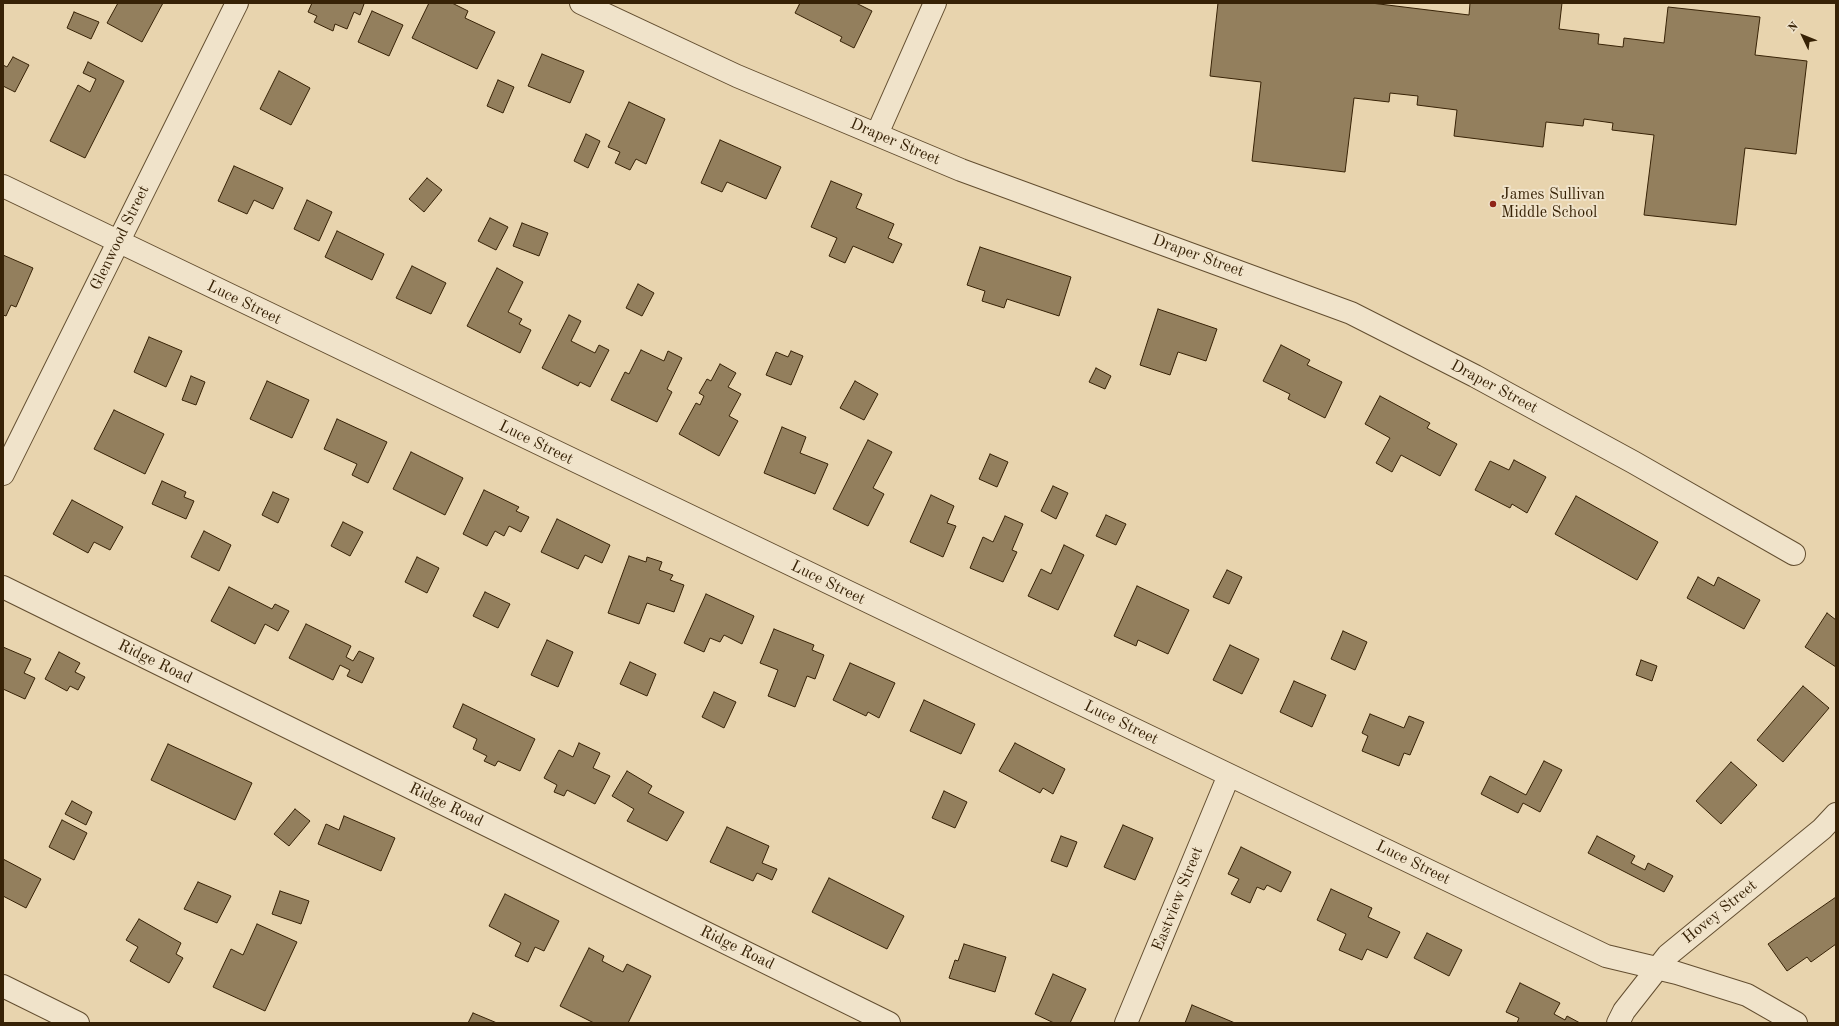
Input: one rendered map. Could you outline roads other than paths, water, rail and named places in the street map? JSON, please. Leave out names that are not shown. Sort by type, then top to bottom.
[{"type":"street","name":"Glenwood Street","points":[[3,474],[237,3]]},
{"type":"street","name":"Draper Street","points":[[581,3],[737,76],[961,170],[1351,313],[1489,384],[1633,462],[1794,554]]},
{"type":"street","points":[[877,134],[935,3]]},
{"type":"street","name":"Luce Street","points":[[3,186],[1606,956],[1677,973],[1747,995],[1796,1023]]},
{"type":"street","name":"Ridge Road","points":[[3,587],[889,1023]]},
{"type":"street","name":"Eastview Street","points":[[1126,1023],[1229,775]]},
{"type":"street","name":"Hovey Street","points":[[1618,1023],[1624,1011],[1668,955],[1822,829],[1836,814]]},
{"type":"street","points":[[3,986],[78,1023]]},
{"type":"place","name":"James Sullivan Middle School","points":[[1493,204]]}]
